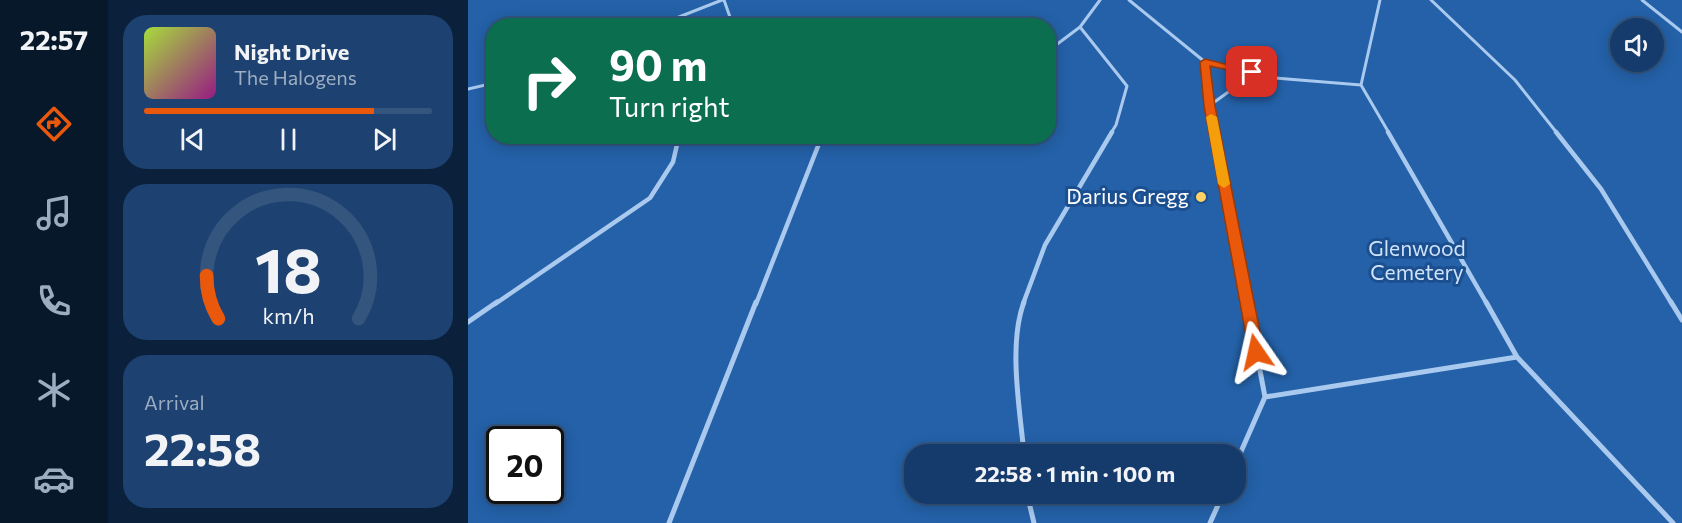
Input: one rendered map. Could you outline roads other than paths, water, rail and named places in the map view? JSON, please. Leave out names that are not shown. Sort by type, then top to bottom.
[{"type":"lane","points":[[677,18],[723,0],[730,18]]},
{"type":"lane","points":[[1056,45],[1080,27],[1100,0]]},
{"type":"lane","points":[[1129,0],[1205,62],[1275,78],[1361,85]]},
{"type":"lane","points":[[1380,0],[1361,85],[1517,357],[1673,523]]},
{"type":"lane","points":[[1431,0],[1515,80],[1601,189],[1682,320]]},
{"type":"lane","points":[[1642,0],[1682,32]]},
{"type":"lane","points":[[1023,444],[1017,384],[1018,318],[1045,246],[1116,125],[1127,86],[1080,27]]},
{"type":"lane","points":[[1205,62],[1209,106],[1265,397],[1244,444]]},
{"type":"lane","points":[[1209,106],[1242,82],[1275,78]]},
{"type":"lane","points":[[468,89],[486,85]]},
{"type":"lane","points":[[468,322],[650,198],[673,162],[678,144]]},
{"type":"lane","points":[[669,523],[819,144]]},
{"type":"lane","points":[[1265,397],[1517,357]]},
{"type":"lane","points":[[1029,504],[1034,523]]},
{"type":"lane","points":[[1210,523],[1219,504]]},
{"type":"place","name":"Darius Gregg","points":[[1201,197]]},
{"type":"park label","name":"Glenwood Cemetery","points":[[1417,261]]}]
